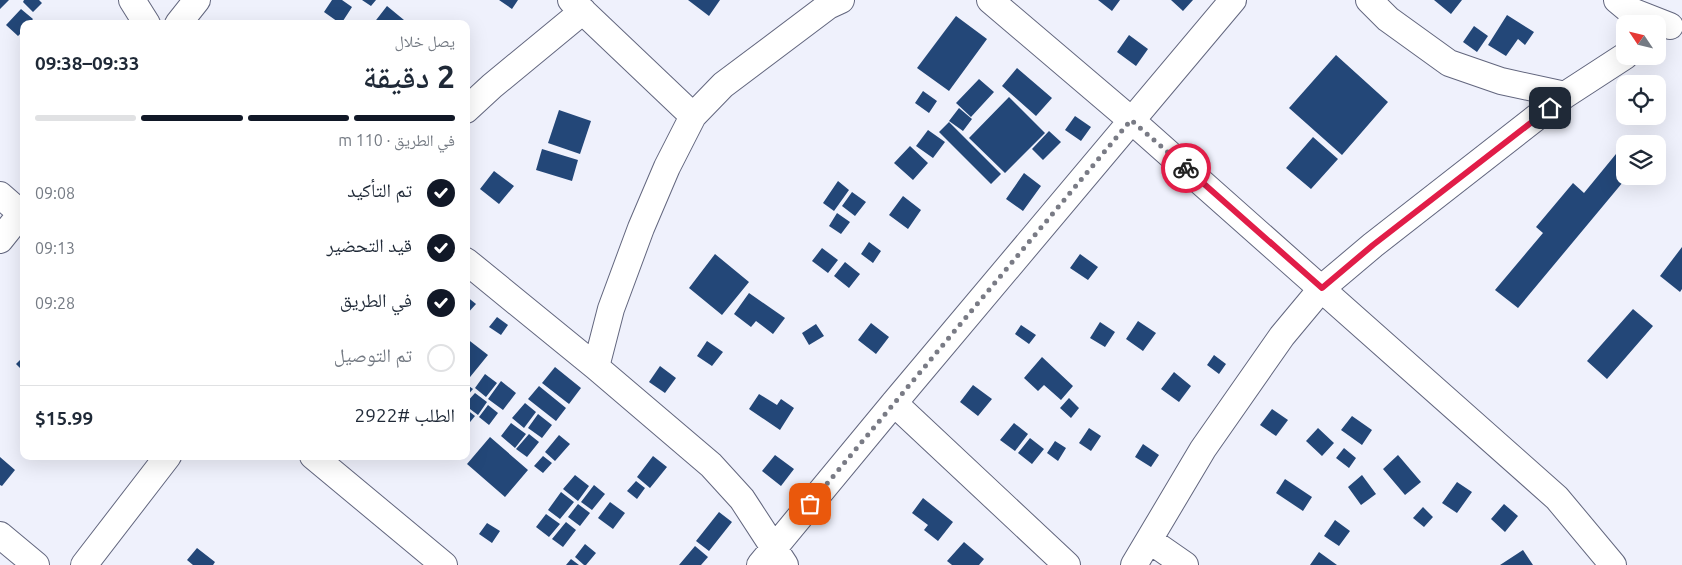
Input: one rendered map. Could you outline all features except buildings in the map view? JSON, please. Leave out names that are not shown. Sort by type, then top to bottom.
[{"type":"street","points":[[132,0],[144,20]]},
{"type":"street","points":[[181,20],[197,0]]},
{"type":"street","points":[[596,367],[610,309],[641,228],[667,167],[693,116],[723,85],[828,6],[841,0]]},
{"type":"street","points":[[990,0],[1131,120],[1557,498],[1613,565]]},
{"type":"street","points":[[470,264],[596,367],[711,465],[742,499],[773,559],[894,403],[1233,0]]},
{"type":"street","points":[[1369,0],[1388,19],[1449,62],[1501,81],[1565,95]]},
{"type":"street","points":[[1617,0],[1629,10],[1670,27]]},
{"type":"street","points":[[470,106],[577,6],[693,116]]},
{"type":"street","points":[[1134,565],[1203,449],[1282,336],[1322,288],[1373,245],[1565,95],[1616,62]]},
{"type":"street","points":[[0,195],[20,211]]},
{"type":"street","points":[[0,240],[20,217]]},
{"type":"street","points":[[894,403],[1068,565]]},
{"type":"street","points":[[84,565],[165,460]]},
{"type":"street","points":[[317,460],[431,561]]},
{"type":"street","points":[[0,534],[36,565]]},
{"type":"street","points":[[1148,540],[1185,565]]},
{"type":"way so far","points":[[810,504],[1131,120],[1186,168]]},
{"type":"route","points":[[1186,168],[1322,288],[1373,245],[1550,108]]}]
